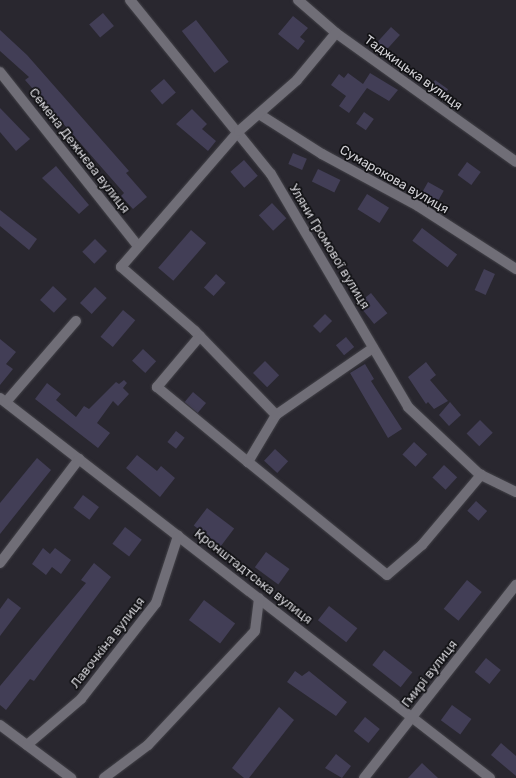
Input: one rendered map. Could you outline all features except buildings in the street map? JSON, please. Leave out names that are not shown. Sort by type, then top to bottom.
[{"type":"street","name":"Уляни Громової вулиця","points":[[130,0],[239,131],[271,174],[408,407],[481,475],[516,492]]},
{"type":"street","name":"Таджицька вулиця","points":[[298,0],[336,33],[516,162]]},
{"type":"street","points":[[276,414],[200,336],[121,267],[239,131],[297,80],[336,33]]},
{"type":"street","name":"Семена Дежнєва вулиця","points":[[0,72],[138,246]]},
{"type":"street","name":"Сумарокова вулиця","points":[[259,114],[322,154],[418,206],[516,269]]},
{"type":"street","points":[[3,400],[76,321]]},
{"type":"street","points":[[200,336],[157,387],[387,575],[422,545],[481,475]]},
{"type":"street","points":[[248,462],[276,414],[373,348]]},
{"type":"street","name":"Кронштадтська вулиця","points":[[3,400],[490,778]]},
{"type":"street","points":[[0,563],[79,459]]},
{"type":"street","name":"Лавочкіна вулиця","points":[[27,745],[80,699],[156,603],[178,536]]},
{"type":"street","name":"Гмирі вулиця","points":[[364,778],[413,718],[516,585]]},
{"type":"street","points":[[104,778],[148,745],[255,631],[259,598]]},
{"type":"street","points":[[0,725],[70,778]]}]
